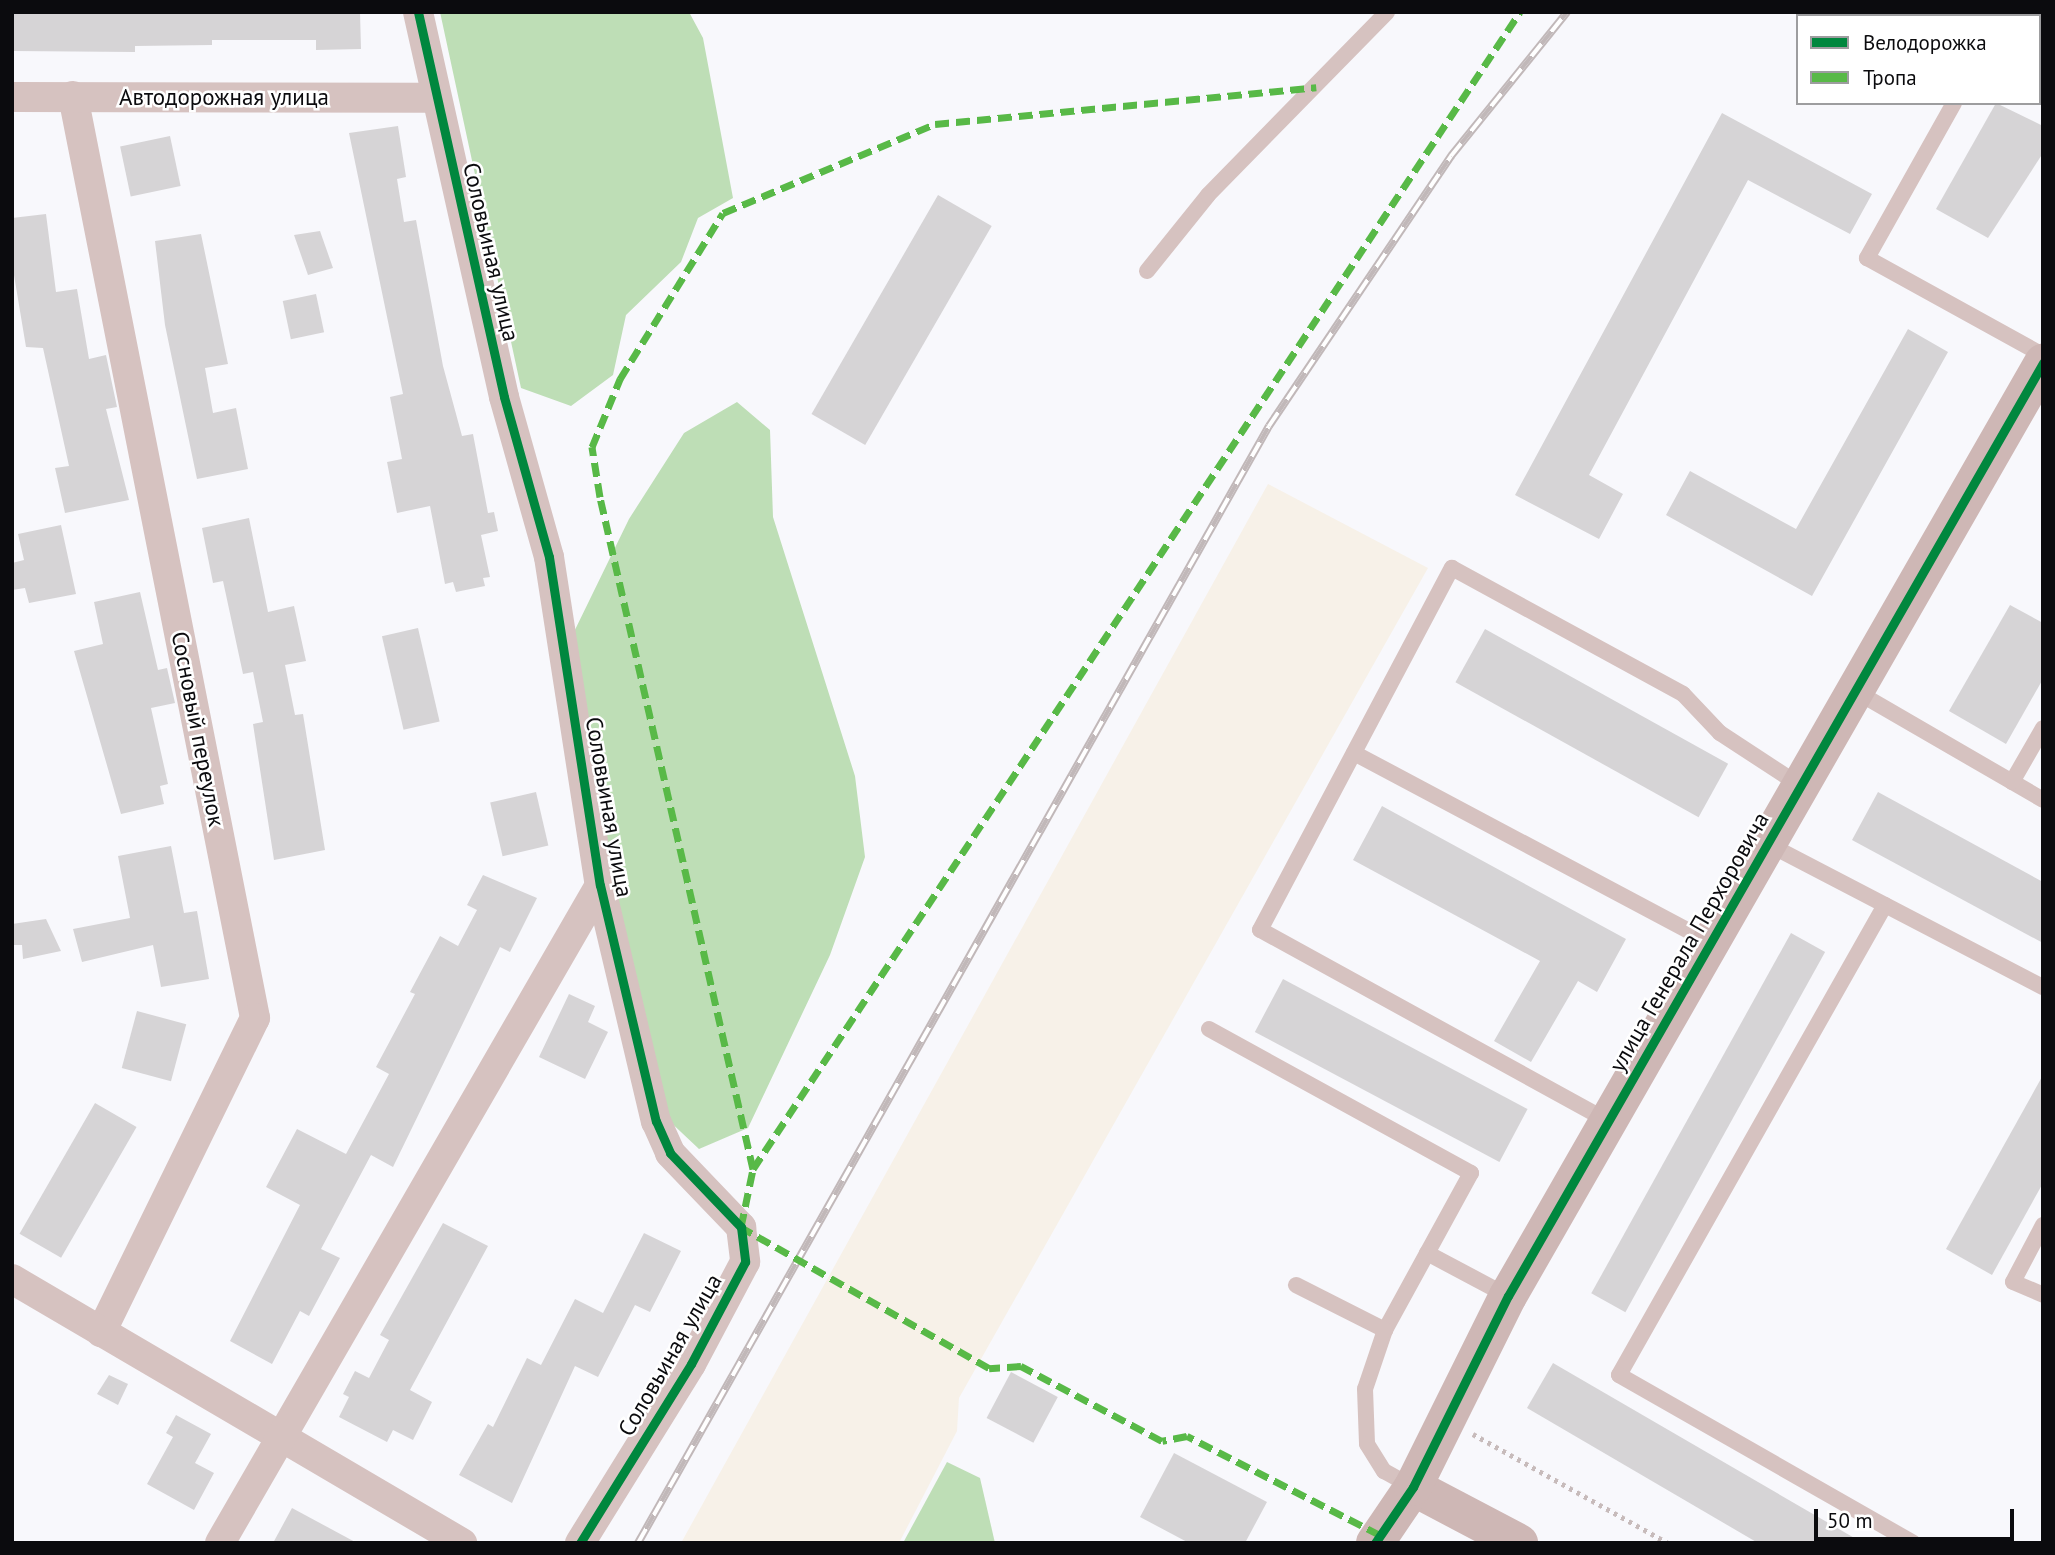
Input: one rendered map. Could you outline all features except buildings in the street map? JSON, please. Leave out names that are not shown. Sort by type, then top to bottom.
[{"type":"street","name":"Соловьиная улица","points":[[418,12],[504,397],[549,557],[600,886],[656,1121],[670,1153],[741,1227],[745,1262],[691,1364],[579,1543]]},
{"type":"street","name":"Сосновый переулок","points":[[74,96],[255,1018],[101,1332]]},
{"type":"street","name":"Автодорожная улица","points":[[12,97],[436,98]]},
{"type":"street","name":"улица Генерала Перхоровича","points":[[1375,1543],[1413,1488],[1508,1296],[1857,692],[2043,363]]},
{"type":"street","name":"Соловьиная улица","points":[[220,1543],[600,886]]},
{"type":"street","points":[[12,1279],[279,1441],[462,1543]]},
{"type":"street","points":[[1413,1488],[1519,1543]]},
{"type":"lane","points":[[1147,271],[1208,195],[1387,12]]},
{"type":"lane","points":[[1953,105],[1867,258],[2043,355]]},
{"type":"lane","points":[[1608,1121],[1260,930],[1452,568],[1683,694],[1720,733],[1801,786]]},
{"type":"lane","points":[[1857,692],[2043,800]]},
{"type":"lane","points":[[2012,782],[2043,728]]},
{"type":"lane","points":[[1354,753],[1711,943]]},
{"type":"lane","points":[[1768,844],[2043,987]]},
{"type":"lane","points":[[1885,905],[1619,1375],[1914,1543]]},
{"type":"lane","points":[[1209,1029],[1471,1173],[1385,1330],[1365,1388],[1367,1444],[1384,1471],[1413,1488]]},
{"type":"lane","points":[[2043,1226],[2013,1282],[2043,1295]]},
{"type":"lane","points":[[1427,1253],[1508,1296]]},
{"type":"lane","points":[[1296,1285],[1385,1330]]},
{"type":"path","points":[[1448,1420],[1668,1543]]},
{"type":"shaded area","points":[[1268,484],[1428,568],[959,1398],[957,1431],[899,1543],[681,1543]]},
{"type":"green space","points":[[440,12],[689,12],[703,38],[733,198],[698,218],[681,262],[626,315],[613,375],[571,406],[521,388]]},
{"type":"green space","points":[[737,402],[770,430],[773,517],[855,776],[865,857],[830,955],[748,1128],[699,1149],[664,1116],[620,925],[571,638],[629,519],[684,433]]},
{"type":"green space","points":[[947,1462],[980,1478],[995,1543],[903,1543]]},
{"type":"railway","points":[[638,1543],[1269,426],[1451,156],[1567,12]]},
{"type":"marked path","points":[[1380,1535],[1187,1436],[1162,1441],[1021,1366],[989,1368],[741,1227],[753,1169],[1520,12]]},
{"type":"marked path","points":[[753,1169],[600,497],[592,447],[620,379],[723,213],[935,124],[1316,87]]},
{"type":"cycle path","points":[[418,12],[504,397],[549,557],[600,885],[656,1121],[670,1153],[741,1227],[745,1262],[691,1364],[580,1543]]},
{"type":"cycle path","points":[[1375,1543],[1413,1487],[1508,1296],[2043,363]]}]
